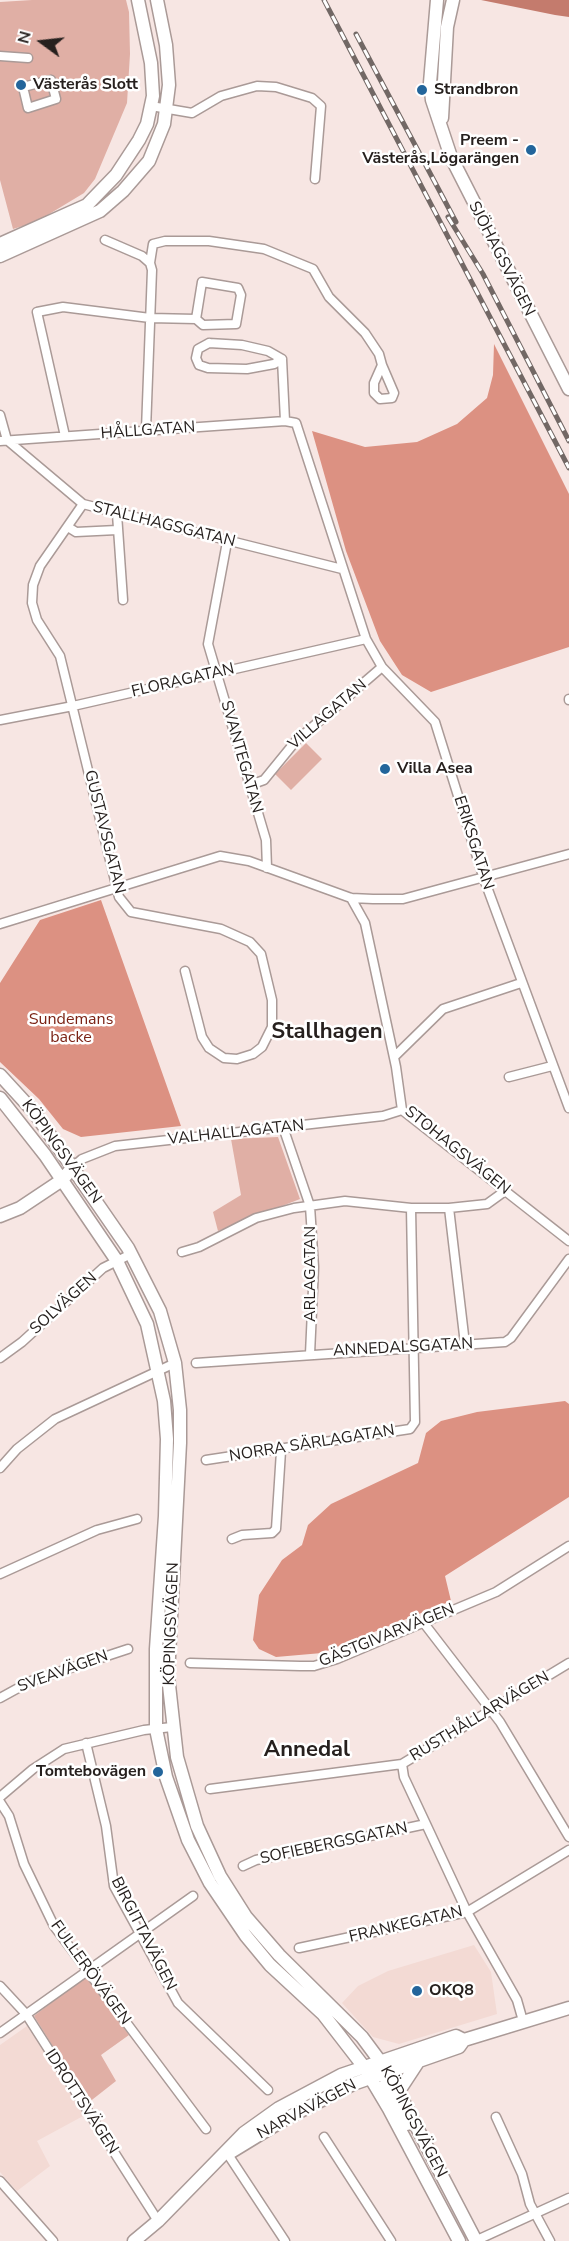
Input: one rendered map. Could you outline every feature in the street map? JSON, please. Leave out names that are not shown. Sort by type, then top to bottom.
[{"type":"main road","points":[[0,244],[87,205],[128,160],[147,124],[151,106],[151,63],[138,0]]},
{"type":"main road","points":[[0,256],[100,211],[123,191],[148,161],[164,124],[169,85],[166,45],[157,0]]},
{"type":"main road","points":[[437,0],[430,83],[432,100],[442,125]]},
{"type":"main road","points":[[442,125],[447,27],[451,0]]},
{"type":"main road","name":"SJÖHAGSVÄGEN","points":[[442,125],[451,157],[475,208],[569,389]]},
{"type":"main road","name":"KÖPINGSVÄGEN","points":[[0,1075],[34,1112],[75,1167],[131,1254],[160,1311],[175,1363],[180,1410],[180,1443],[168,1658],[172,1727],[189,1801],[220,1876],[246,1917],[272,1948],[362,2037],[376,2070],[383,2100],[459,2241]]},
{"type":"main road","name":"KÖPINGSVÄGEN","points":[[0,1098],[23,1125],[117,1261],[147,1324],[164,1401],[168,1468],[156,1649],[156,1729],[166,1777],[177,1812],[210,1883],[228,1912],[270,1965],[323,2014],[334,2019],[376,2070],[399,2091],[475,2241]]},
{"type":"main road","points":[[0,1215],[20,1208],[62,1180],[75,1167]]},
{"type":"main road","points":[[376,2070],[419,2061],[459,2047],[464,2040],[569,2008]]},
{"type":"main road","points":[[376,2070],[456,2036],[464,2040]]},
{"type":"main road","points":[[399,2091],[419,2061]]},
{"type":"main road","points":[[376,2070],[383,2078],[409,2128],[423,2138]]},
{"type":"main road","name":"NARVAVÄGEN","points":[[227,2153],[376,2070]]},
{"type":"main road","name":"NARVAVÄGEN","points":[[134,2241],[158,2221],[227,2153],[244,2133],[279,2108],[342,2075],[376,2070]]},
{"type":"main road","points":[[337,2092],[364,2089],[383,2100]]},
{"type":"street","points":[[0,56],[28,58]]},
{"type":"street","points":[[151,106],[192,113],[221,96],[257,86],[276,87],[318,101],[322,115],[315,179]]},
{"type":"street","points":[[105,240],[142,256],[150,263]]},
{"type":"street","points":[[147,430],[152,270],[150,263],[153,244],[165,241],[209,241],[264,249],[313,269],[335,304],[365,333],[382,365]]},
{"type":"street","points":[[65,436],[37,312],[63,307],[150,318],[196,319],[203,325],[236,324],[241,295],[238,288],[202,282],[196,319]]},
{"type":"street","points":[[221,343],[268,351],[282,359],[274,364],[236,370],[208,368],[199,365],[196,357],[201,346],[221,343]]},
{"type":"street","points":[[282,359],[285,421]]},
{"type":"street","points":[[0,415],[4,441]]},
{"type":"street","name":"HÅLLGATAN","points":[[4,441],[285,421],[296,423]]},
{"type":"street","name":"ERIKSGATAN","points":[[296,423],[366,639],[382,667],[435,722],[484,879],[569,1108]]},
{"type":"street","name":"STALLHAGSGATAN","points":[[4,441],[83,504],[227,542],[342,569]]},
{"type":"street","name":"GUSTAVSGATAN","points":[[83,504],[40,566],[33,585],[32,603],[37,620],[60,656],[116,888],[124,906],[131,912],[221,929],[250,942],[261,954],[272,1000],[272,1027],[262,1047],[253,1054],[237,1059],[224,1058],[209,1048],[202,1037],[185,971]]},
{"type":"street","points":[[117,514],[123,600]]},
{"type":"street","points":[[68,527],[76,532],[117,530]]},
{"type":"street","name":"SVANTEGATAN","points":[[227,542],[208,645],[266,840],[267,868]]},
{"type":"street","name":"FLORAGATAN","points":[[0,720],[73,706],[366,639]]},
{"type":"street","name":"VILLAGATAN","points":[[250,785],[264,780],[295,742],[382,667]]},
{"type":"street","points":[[0,924],[220,856],[238,857],[351,898],[403,899],[472,879],[484,879],[569,854]]},
{"type":"street","name":"STOHAGSVÄGEN","points":[[351,898],[365,923],[394,1057],[402,1110],[569,1241]]},
{"type":"street","points":[[394,1057],[443,1009],[521,983]]},
{"type":"street","points":[[509,1077],[552,1066]]},
{"type":"street","name":"VALHALLAGATAN","points":[[75,1167],[82,1160],[115,1146],[383,1116],[402,1110]]},
{"type":"street","name":"ARLAGATAN","points":[[283,1127],[310,1206],[314,1267],[310,1354]]},
{"type":"street","points":[[182,1252],[199,1247],[256,1218],[310,1206],[345,1201],[411,1208],[449,1208],[487,1204],[505,1191]]},
{"type":"street","name":"NORRA SÄRLAGATAN","points":[[206,1460],[410,1429],[415,1422],[411,1208]]},
{"type":"street","points":[[449,1208],[465,1344]]},
{"type":"street","name":"SOLVÄGEN","points":[[0,1358],[22,1342],[103,1268],[131,1254]]},
{"type":"street","name":"ANNEDALSGATAN","points":[[196,1363],[397,1347],[413,1349],[498,1343],[511,1338],[569,1258]]},
{"type":"street","points":[[0,1468],[17,1449],[55,1419],[175,1363]]},
{"type":"street","points":[[232,1539],[242,1535],[272,1533],[276,1529],[281,1450]]},
{"type":"street","points":[[0,1574],[97,1530],[138,1519]]},
{"type":"street","name":"GÄSTGIVARVÄGEN","points":[[190,1663],[314,1665],[337,1659],[496,1592],[569,1545]]},
{"type":"street","points":[[423,1622],[492,1710],[569,1837]]},
{"type":"street","name":"SVEAVÄGEN","points":[[0,1698],[31,1680],[128,1649]]},
{"type":"street","name":"RUSTHÅLLARVÄGEN","points":[[210,1789],[402,1764],[569,1663]]},
{"type":"street","points":[[0,1797],[53,1754],[86,1743],[172,1727]]},
{"type":"street","name":"BIRGITTAVÄGEN","points":[[86,1743],[106,1826],[111,1875],[140,1933],[178,2003],[267,2090]]},
{"type":"street","points":[[402,1764],[404,1777],[467,1912],[517,2000],[523,2021]]},
{"type":"street","name":"FULLERÖVÄGEN","points":[[0,1802],[9,1816],[24,1864],[54,1926],[206,2129]]},
{"type":"street","name":"SOFIEBERGSGATAN","points":[[243,1866],[256,1860],[426,1824]]},
{"type":"street","name":"FRANKEGATAN","points":[[299,1948],[467,1912],[569,1850]]},
{"type":"street","points":[[0,2033],[193,1896]]},
{"type":"street","name":"IDROTTSVÄGEN","points":[[0,1986],[26,2014],[158,2221]]},
{"type":"street","points":[[496,2117],[522,2174],[530,2204],[537,2212],[550,2241]]},
{"type":"street","points":[[324,2137],[391,2241]]},
{"type":"street","points":[[227,2153],[285,2241]]},
{"type":"street","points":[[0,2181],[53,2241]]},
{"type":"street","points":[[475,2241],[569,2198]]},
{"type":"shaded area","points":[[126,0],[129,12],[130,54],[127,103],[95,179],[84,193],[36,222],[13,229],[0,180],[0,2]]},
{"type":"shaded area","points":[[481,0],[569,0],[569,17],[555,15]]},
{"type":"shaded area","points":[[306,743],[322,759],[291,790],[275,774]]},
{"type":"shaded area","points":[[278,1137],[300,1199],[218,1231],[213,1212],[241,1195],[231,1139]]},
{"type":"shaded area","points":[[474,1945],[491,1972],[497,2014],[399,2044],[373,2037],[342,2003],[358,1986],[388,1971]]},
{"type":"shaded area","points":[[86,1976],[129,2035],[101,2055],[116,2081],[88,2103],[34,2016]]},
{"type":"shaded area","points":[[27,2026],[85,2115],[37,2141],[50,2166],[17,2191],[0,2172],[0,2045]]},
{"type":"green space","points":[[494,344],[569,494],[569,647],[431,692],[402,675],[380,641],[346,551],[312,431],[365,447],[417,442],[457,424],[487,398],[493,375]]},
{"type":"green space","name":"Sundemans backe","points":[[101,900],[181,1126],[81,1137],[63,1129],[39,1099],[0,1062],[0,983],[40,920]]},
{"type":"green space","points":[[565,1401],[569,1404],[569,1497],[445,1576],[451,1601],[322,1653],[276,1657],[259,1649],[253,1640],[259,1595],[282,1560],[302,1545],[308,1525],[331,1504],[418,1463],[426,1433],[441,1421],[477,1412]]},
{"type":"railway","points":[[324,0],[569,468]]},
{"type":"railway","points":[[356,34],[456,222]]},
{"type":"railway","points":[[448,217],[483,274],[569,441]]},
{"type":"place","name":"Västerås Slott","points":[[21,85]]},
{"type":"place","name":"Strandbron","points":[[422,90]]},
{"type":"place","name":"Preem - Västerås,Lögarängen","points":[[531,150]]},
{"type":"place","name":"Villa Asea","points":[[385,769]]},
{"type":"place","name":"Tomtebovägen","points":[[158,1772]]},
{"type":"place","name":"OKQ8","points":[[417,1991]]},
{"type":"district","name":"Stallhagen","points":[[327,1033]]},
{"type":"district","name":"Annedal","points":[[307,1751]]}]
